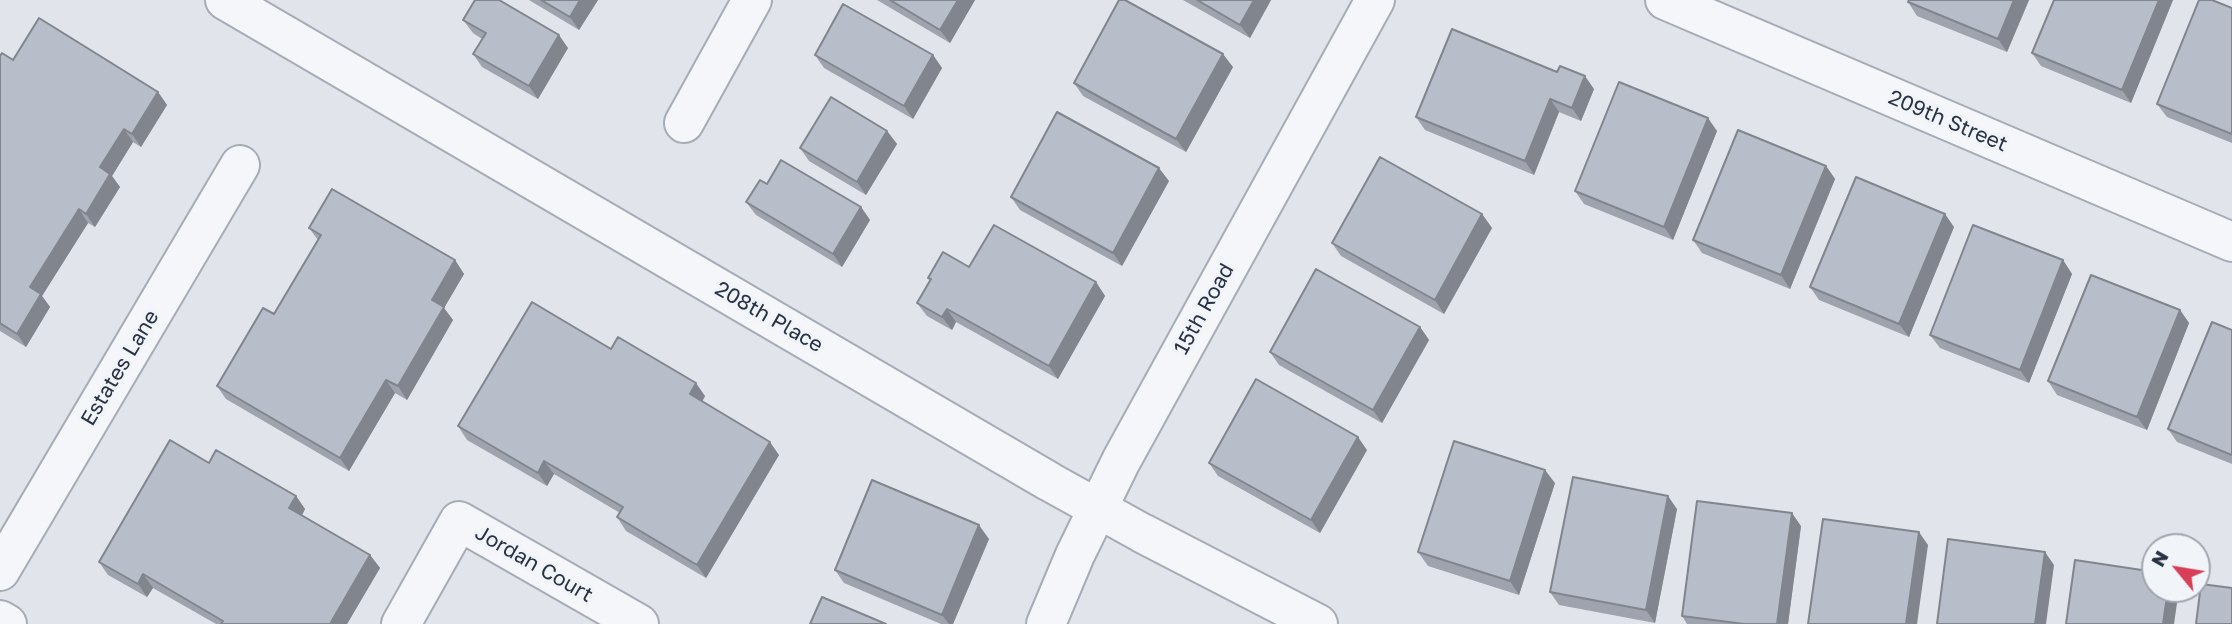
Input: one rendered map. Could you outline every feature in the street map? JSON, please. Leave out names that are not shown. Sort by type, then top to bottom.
[{"type":"street","name":"208th Place","points":[[225,0],[1038,475],[1142,533],[1318,624]]},
{"type":"street","points":[[684,123],[752,0]]},
{"type":"street","name":"15th Road","points":[[1046,624],[1097,508],[1136,433],[1375,0]]},
{"type":"street","name":"209th Street","points":[[1665,0],[2232,242]]},
{"type":"street","name":"Estates Lane","points":[[0,571],[240,165]]},
{"type":"street","name":"Jordan Court","points":[[401,624],[459,521],[639,624]]},
{"type":"street","points":[[0,620],[8,624]]},
{"type":"building","points":[[475,0],[499,0],[559,35],[529,86],[473,54],[486,33],[463,20]]},
{"type":"building","points":[[541,0],[580,0],[570,17]]},
{"type":"building","points":[[890,0],[958,0],[940,30]]},
{"type":"building","points":[[1119,0],[1125,0],[1223,54],[1176,139],[1074,83]]},
{"type":"building","points":[[1197,0],[1254,0],[1240,25]]},
{"type":"building","points":[[2014,0],[1998,39],[1908,2]]},
{"type":"building","points":[[2054,0],[2159,0],[2122,90],[2032,53]]},
{"type":"building","points":[[2199,0],[2212,0],[2232,8],[2232,134],[2157,104]]},
{"type":"building","points":[[843,4],[933,55],[904,106],[815,55]]},
{"type":"building","points":[[39,18],[158,92],[132,134],[124,129],[100,167],[110,174],[86,214],[79,209],[30,287],[41,294],[17,334],[0,323],[0,56],[2,53],[13,60]]},
{"type":"building","points":[[1452,29],[1557,72],[1560,66],[1585,76],[1572,108],[1550,99],[1525,161],[1416,117]]},
{"type":"building","points":[[1619,82],[1708,118],[1664,227],[1575,191]]},
{"type":"building","points":[[831,97],[887,131],[857,182],[800,148]]},
{"type":"building","points":[[1057,112],[1159,168],[1113,253],[1011,197]]},
{"type":"building","points":[[1738,130],[1826,166],[1781,275],[1693,240]]},
{"type":"building","points":[[1380,157],[1482,214],[1435,300],[1332,243]]},
{"type":"building","points":[[781,160],[861,207],[833,254],[746,202],[760,180],[767,184]]},
{"type":"building","points":[[1856,177],[1945,214],[1899,324],[1810,287]]},
{"type":"building","points":[[332,189],[455,260],[432,300],[444,307],[398,386],[386,380],[340,458],[217,386],[263,308],[274,314],[321,235],[309,228]]},
{"type":"building","points":[[994,225],[1096,282],[1049,366],[947,309],[942,317],[917,303],[943,252],[969,267]]},
{"type":"building","points":[[1973,225],[2063,260],[2020,370],[1930,335]]},
{"type":"building","points":[[1316,269],[1420,327],[1373,410],[1270,352]]},
{"type":"building","points":[[2091,275],[2180,310],[2137,417],[2048,381]]},
{"type":"building","points":[[532,302],[611,349],[618,337],[696,383],[690,394],[770,442],[697,565],[617,517],[623,507],[544,461],[538,473],[458,426]]},
{"type":"building","points":[[2212,322],[2232,330],[2232,455],[2168,429]]},
{"type":"building","points":[[1256,379],[1358,437],[1311,520],[1209,463]]},
{"type":"building","points":[[170,440],[209,463],[216,450],[296,496],[289,508],[370,555],[330,624],[221,624],[223,621],[143,574],[138,584],[99,562]]},
{"type":"building","points":[[1454,441],[1545,470],[1510,581],[1418,552]]},
{"type":"building","points":[[1573,477],[1668,496],[1646,610],[1550,592]]},
{"type":"building","points":[[872,480],[979,525],[942,615],[835,570]]},
{"type":"building","points":[[1697,501],[1792,513],[1777,624],[1744,624],[1682,616]]},
{"type":"building","points":[[1823,519],[1919,532],[1906,624],[1808,624]]},
{"type":"building","points":[[1948,539],[2045,552],[2035,624],[1937,624]]},
{"type":"building","points":[[2075,560],[2141,570],[2141,603],[2166,603],[2163,624],[2066,624]]},
{"type":"building","points":[[2211,585],[2232,588],[2232,624],[2196,624],[2199,603],[2211,603]]},
{"type":"building","points":[[822,597],[886,624],[810,624]]}]
